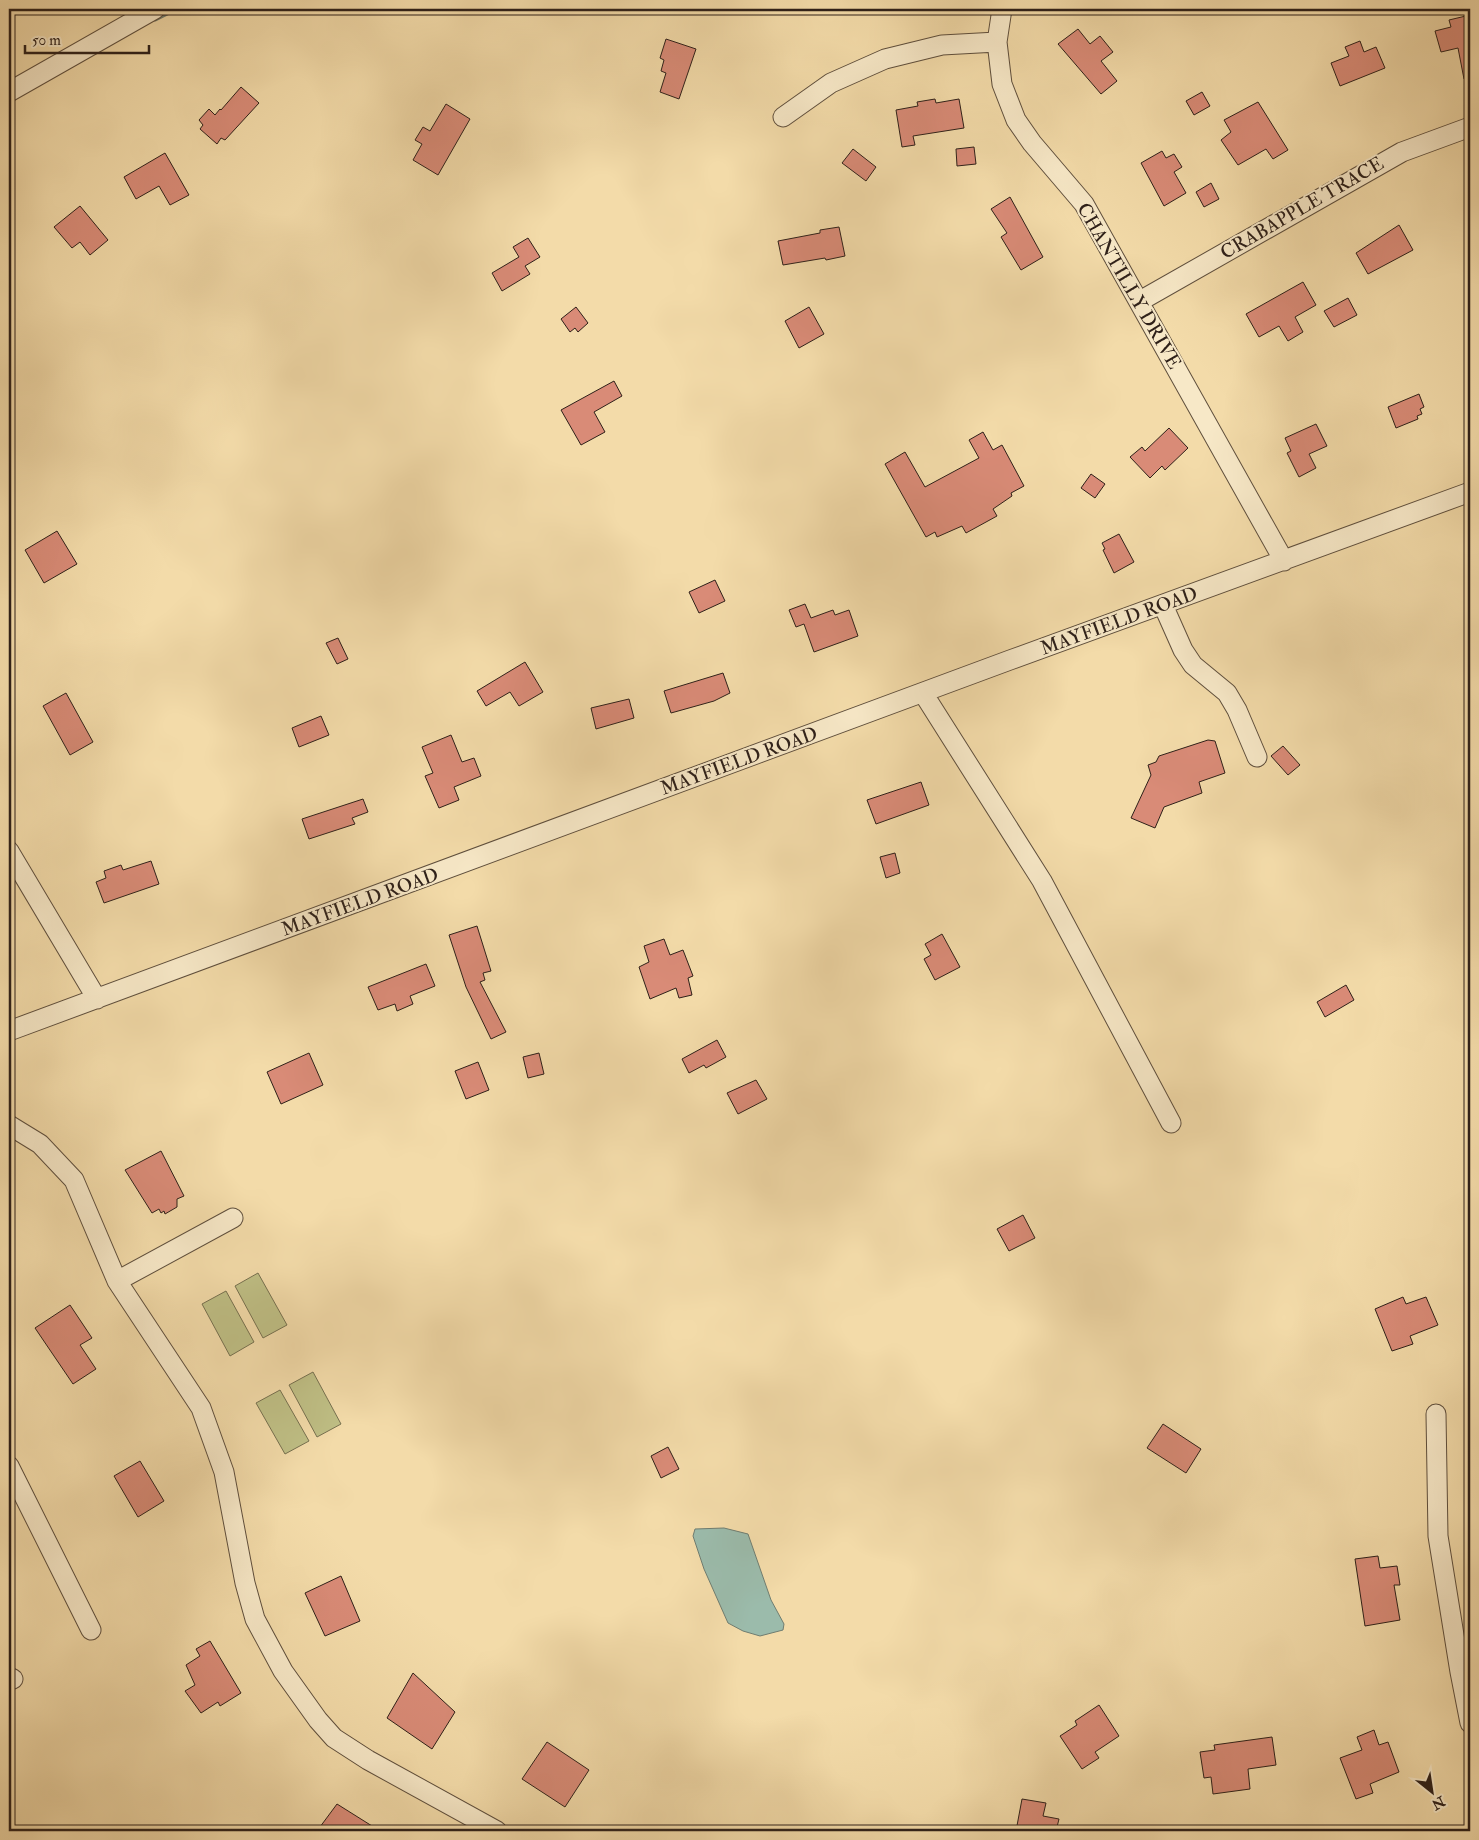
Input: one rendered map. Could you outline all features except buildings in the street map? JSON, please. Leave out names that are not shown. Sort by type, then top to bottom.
[{"type":"street","points":[[9,92],[156,9]]},
{"type":"street","name":"CHANTILLY DRIVE","points":[[1002,9],[997,42],[1002,84],[1016,120],[1032,143],[1084,204],[1284,561]]},
{"type":"street","points":[[783,117],[831,83],[885,59],[942,45],[997,42]]},
{"type":"street","name":"CRABAPPLE TRACE","points":[[1140,301],[1402,152],[1470,127]]},
{"type":"street","name":"MAYFIELD ROAD","points":[[9,1031],[1470,492]]},
{"type":"street","points":[[1163,606],[1183,650],[1193,665],[1227,693],[1237,710],[1257,757]]},
{"type":"street","points":[[923,693],[1042,881],[1171,1123]]},
{"type":"street","points":[[9,851],[98,999]]},
{"type":"street","points":[[9,1125],[40,1144],[74,1180],[116,1281],[202,1408],[224,1472],[245,1583],[255,1619],[283,1671],[318,1720],[334,1738],[368,1760],[497,1831]]},
{"type":"street","points":[[116,1281],[233,1218]]},
{"type":"street","points":[[1436,1414],[1438,1536],[1470,1723]]},
{"type":"street","points":[[9,1466],[91,1630]]},
{"type":"green space","points":[[258,1273],[287,1325],[263,1338],[235,1286]]},
{"type":"green space","points":[[226,1291],[254,1342],[230,1356],[202,1304]]},
{"type":"green space","points":[[313,1372],[341,1424],[317,1437],[289,1385]]},
{"type":"green space","points":[[280,1390],[309,1441],[285,1454],[256,1403]]},
{"type":"shaded area","points":[[724,1528],[748,1534],[771,1600],[784,1624],[783,1630],[760,1636],[743,1631],[728,1623],[704,1569],[693,1536],[695,1529]]},
{"type":"waterway","points":[[155,19],[175,9]]}]
